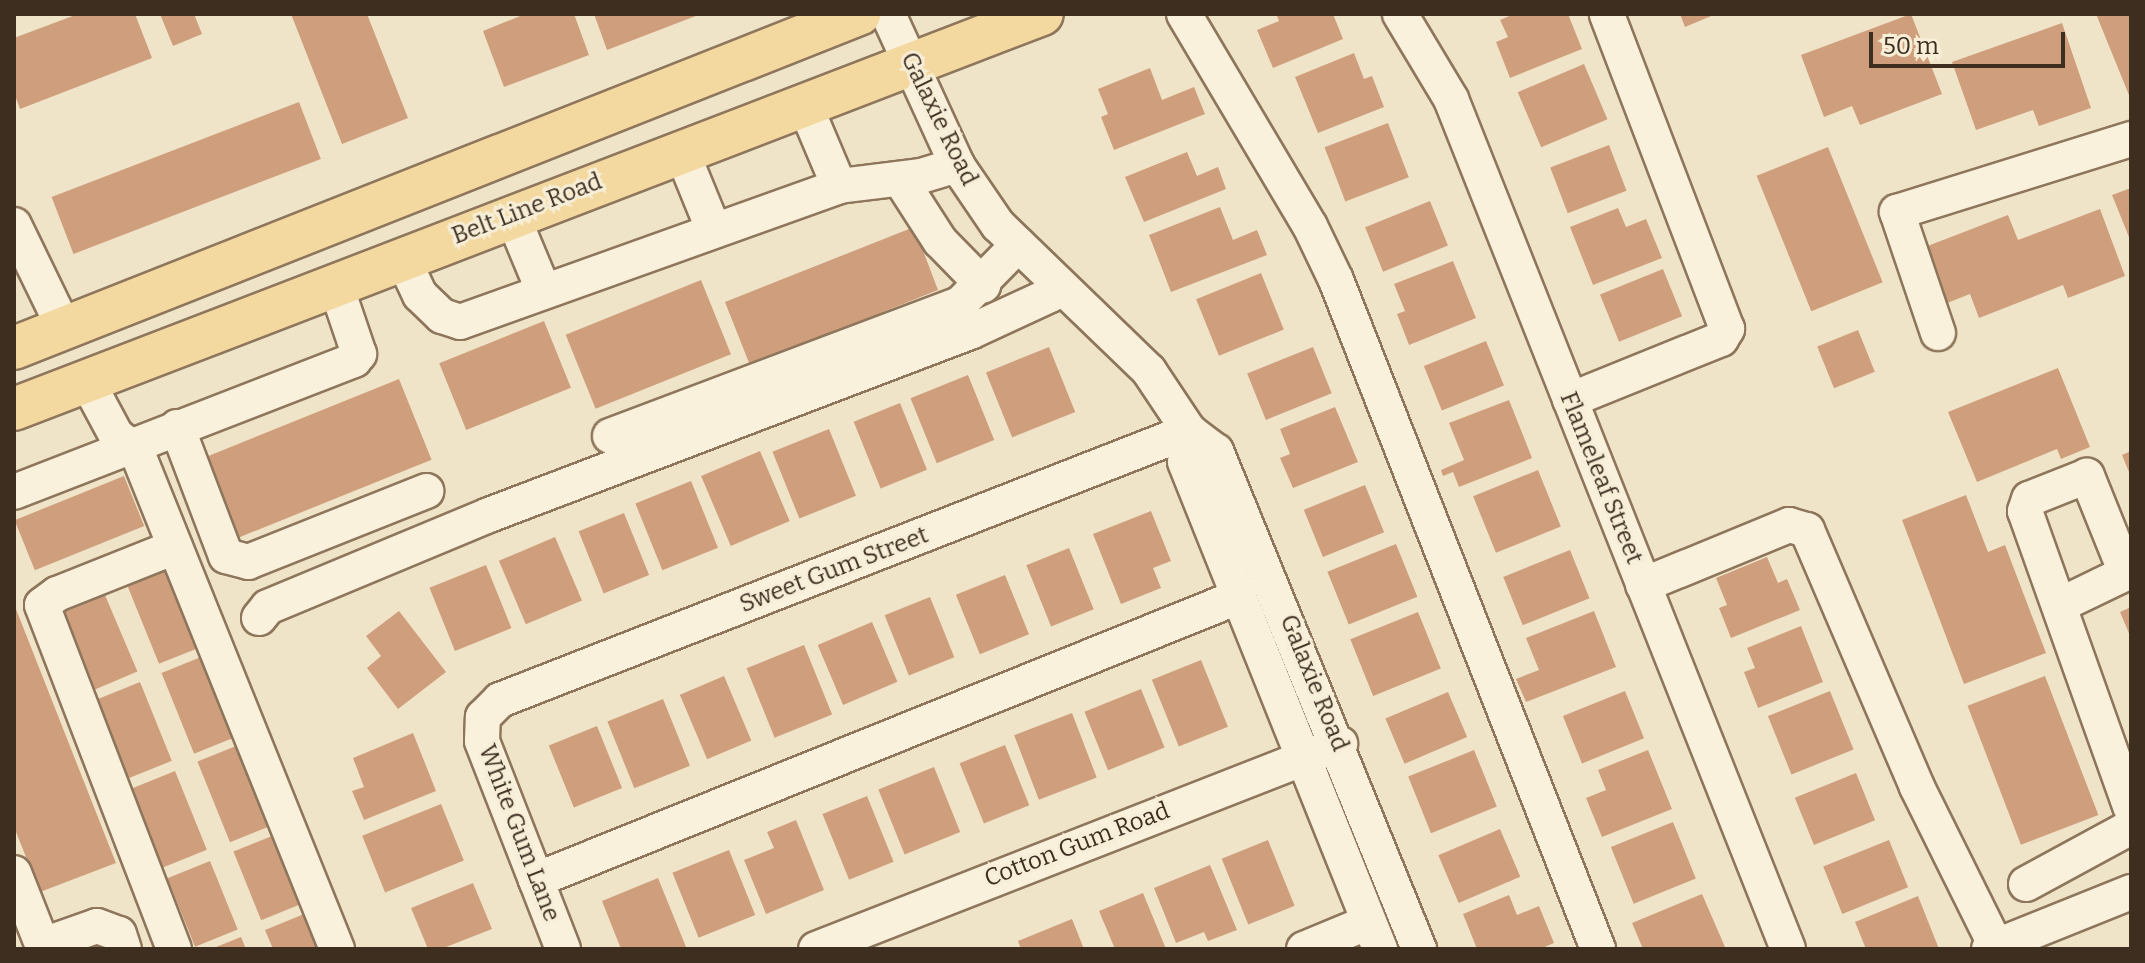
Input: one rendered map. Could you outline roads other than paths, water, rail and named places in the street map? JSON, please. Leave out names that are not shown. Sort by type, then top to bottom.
[{"type":"main road","points":[[14,348],[859,14]]},
{"type":"main road","name":"Belt Line Road","points":[[14,409],[402,257],[1042,14]]},
{"type":"main road","points":[[64,328],[87,381]]},
{"type":"street","name":"Galaxie Road","points":[[888,14],[957,165],[1018,245],[1149,371],[1189,431],[1216,451],[1230,477],[1340,744],[1419,949]]},
{"type":"street","points":[[1184,14],[1310,226],[1336,280],[1598,949]]},
{"type":"street","name":"Flameleaf Street","points":[[1400,14],[1451,99],[1788,949]]},
{"type":"street","points":[[1570,400],[1721,339],[1727,329],[1607,14]]},
{"type":"street","points":[[804,103],[839,186]]},
{"type":"street","points":[[1938,333],[1897,212],[2131,139]]},
{"type":"street","points":[[681,150],[714,231]]},
{"type":"street","points":[[402,257],[420,295],[442,316],[460,322],[839,186],[900,179],[957,165]]},
{"type":"street","points":[[900,179],[940,241],[983,285]]},
{"type":"street","points":[[512,215],[544,292]]},
{"type":"street","points":[[14,225],[64,328]]},
{"type":"street","points":[[610,436],[960,304],[983,285],[1018,245]]},
{"type":"street","points":[[14,492],[354,360],[359,354],[335,283]]},
{"type":"street","points":[[259,618],[268,607],[489,515],[970,332],[1050,295],[1059,285]]},
{"type":"street","points":[[87,381],[116,435],[137,452],[337,949]]},
{"type":"street","points":[[177,427],[226,556],[248,562],[426,491]]},
{"type":"street","name":"Galaxie Road","points":[[1189,431],[1185,462],[1374,936]]},
{"type":"street","name":"Sweet Gum Street","points":[[483,717],[500,700],[1189,431]]},
{"type":"street","points":[[1643,585],[1789,525],[1807,530],[1917,787],[1992,948],[2131,892]]},
{"type":"street","points":[[174,949],[42,605],[57,594],[175,547]]},
{"type":"street","points":[[536,880],[1238,597]]},
{"type":"street","points":[[2062,604],[2131,808]]},
{"type":"street","name":"White Gum Lane","points":[[483,717],[482,741],[563,949]]},
{"type":"street","name":"Cotton Gum Road","points":[[816,949],[1340,744]]},
{"type":"street","points":[[2026,884],[2131,827]]},
{"type":"street","points":[[14,873],[44,947],[97,926],[119,934],[124,949]]},
{"type":"street","points":[[1304,949],[1374,936]]}]
